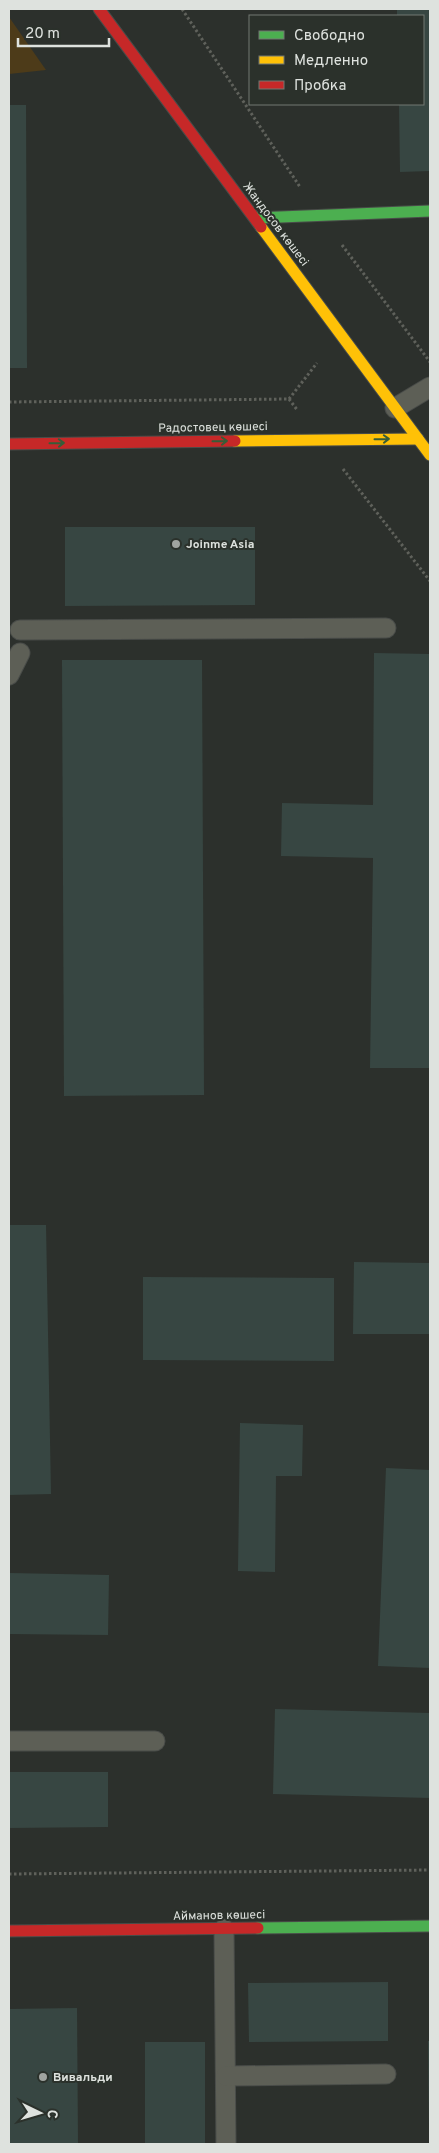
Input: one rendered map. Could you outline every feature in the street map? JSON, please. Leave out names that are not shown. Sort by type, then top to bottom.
[{"type":"street","name":"Жандосов көшесі","points":[[99,9],[430,455]]},
{"type":"street","points":[[255,218],[430,210]]},
{"type":"street","name":"Радостовец көшесі","points":[[9,444],[418,439]]},
{"type":"street","name":"Айманов көшесі","points":[[9,1931],[430,1926]]},
{"type":"lane","points":[[395,408],[430,387]]},
{"type":"lane","points":[[20,630],[386,628]]},
{"type":"lane","points":[[9,675],[20,653]]},
{"type":"lane","points":[[9,1741],[155,1741]]},
{"type":"lane","points":[[224,1929],[226,2144]]},
{"type":"lane","points":[[226,2076],[386,2074]]},
{"type":"path","points":[[9,402],[289,399],[317,362]]},
{"type":"path","points":[[319,440],[430,581]]},
{"type":"path","points":[[9,1874],[430,1870]]},
{"type":"shaded area","points":[[9,17],[46,70],[9,74]]},
{"type":"building","points":[[397,9],[430,9],[430,171],[400,172],[399,105],[424,105],[424,15],[397,15]]},
{"type":"building","points":[[9,105],[26,105],[27,368],[9,368]]},
{"type":"building","points":[[65,527],[255,527],[255,605],[65,606]]},
{"type":"building","points":[[374,653],[430,654],[430,1068],[370,1068],[373,858],[281,856],[282,803],[373,805]]},
{"type":"building","points":[[62,660],[202,660],[204,1095],[64,1096]]},
{"type":"building","points":[[9,1225],[46,1225],[51,1494],[9,1495]]},
{"type":"building","points":[[354,1262],[430,1263],[430,1334],[353,1334]]},
{"type":"building","points":[[143,1277],[334,1278],[334,1361],[143,1360]]},
{"type":"building","points":[[240,1423],[303,1425],[302,1476],[276,1476],[275,1572],[238,1571]]},
{"type":"building","points":[[386,1468],[430,1470],[430,1668],[378,1666]]},
{"type":"building","points":[[9,1573],[109,1575],[108,1635],[9,1634]]},
{"type":"building","points":[[275,1709],[430,1713],[430,1798],[273,1794]]},
{"type":"building","points":[[9,1772],[108,1772],[108,1827],[9,1828]]},
{"type":"building","points":[[388,1982],[388,2041],[249,2042],[248,1983]]},
{"type":"building","name":"Вивальди","points":[[77,2008],[78,2144],[9,2144],[9,2009]]},
{"type":"building","points":[[428,2041],[430,2041],[430,2126],[429,2126]]},
{"type":"building","points":[[145,2042],[205,2042],[205,2144],[145,2144]]},
{"type":"traffic: fast","points":[[255,218],[430,211]]},
{"type":"traffic: fast","points":[[258,1928],[430,1926]]},
{"type":"traffic: slow","points":[[261,227],[430,455]]},
{"type":"traffic: slow","points":[[235,441],[418,439]]},
{"type":"traffic: jam","points":[[99,9],[261,227]]},
{"type":"traffic: jam","points":[[9,444],[235,441]]},
{"type":"traffic: jam","points":[[9,1931],[258,1928]]},
{"type":"place","name":"Joinme Asia","points":[[176,544]]},
{"type":"place","name":"Вивальди","points":[[43,2077]]}]
